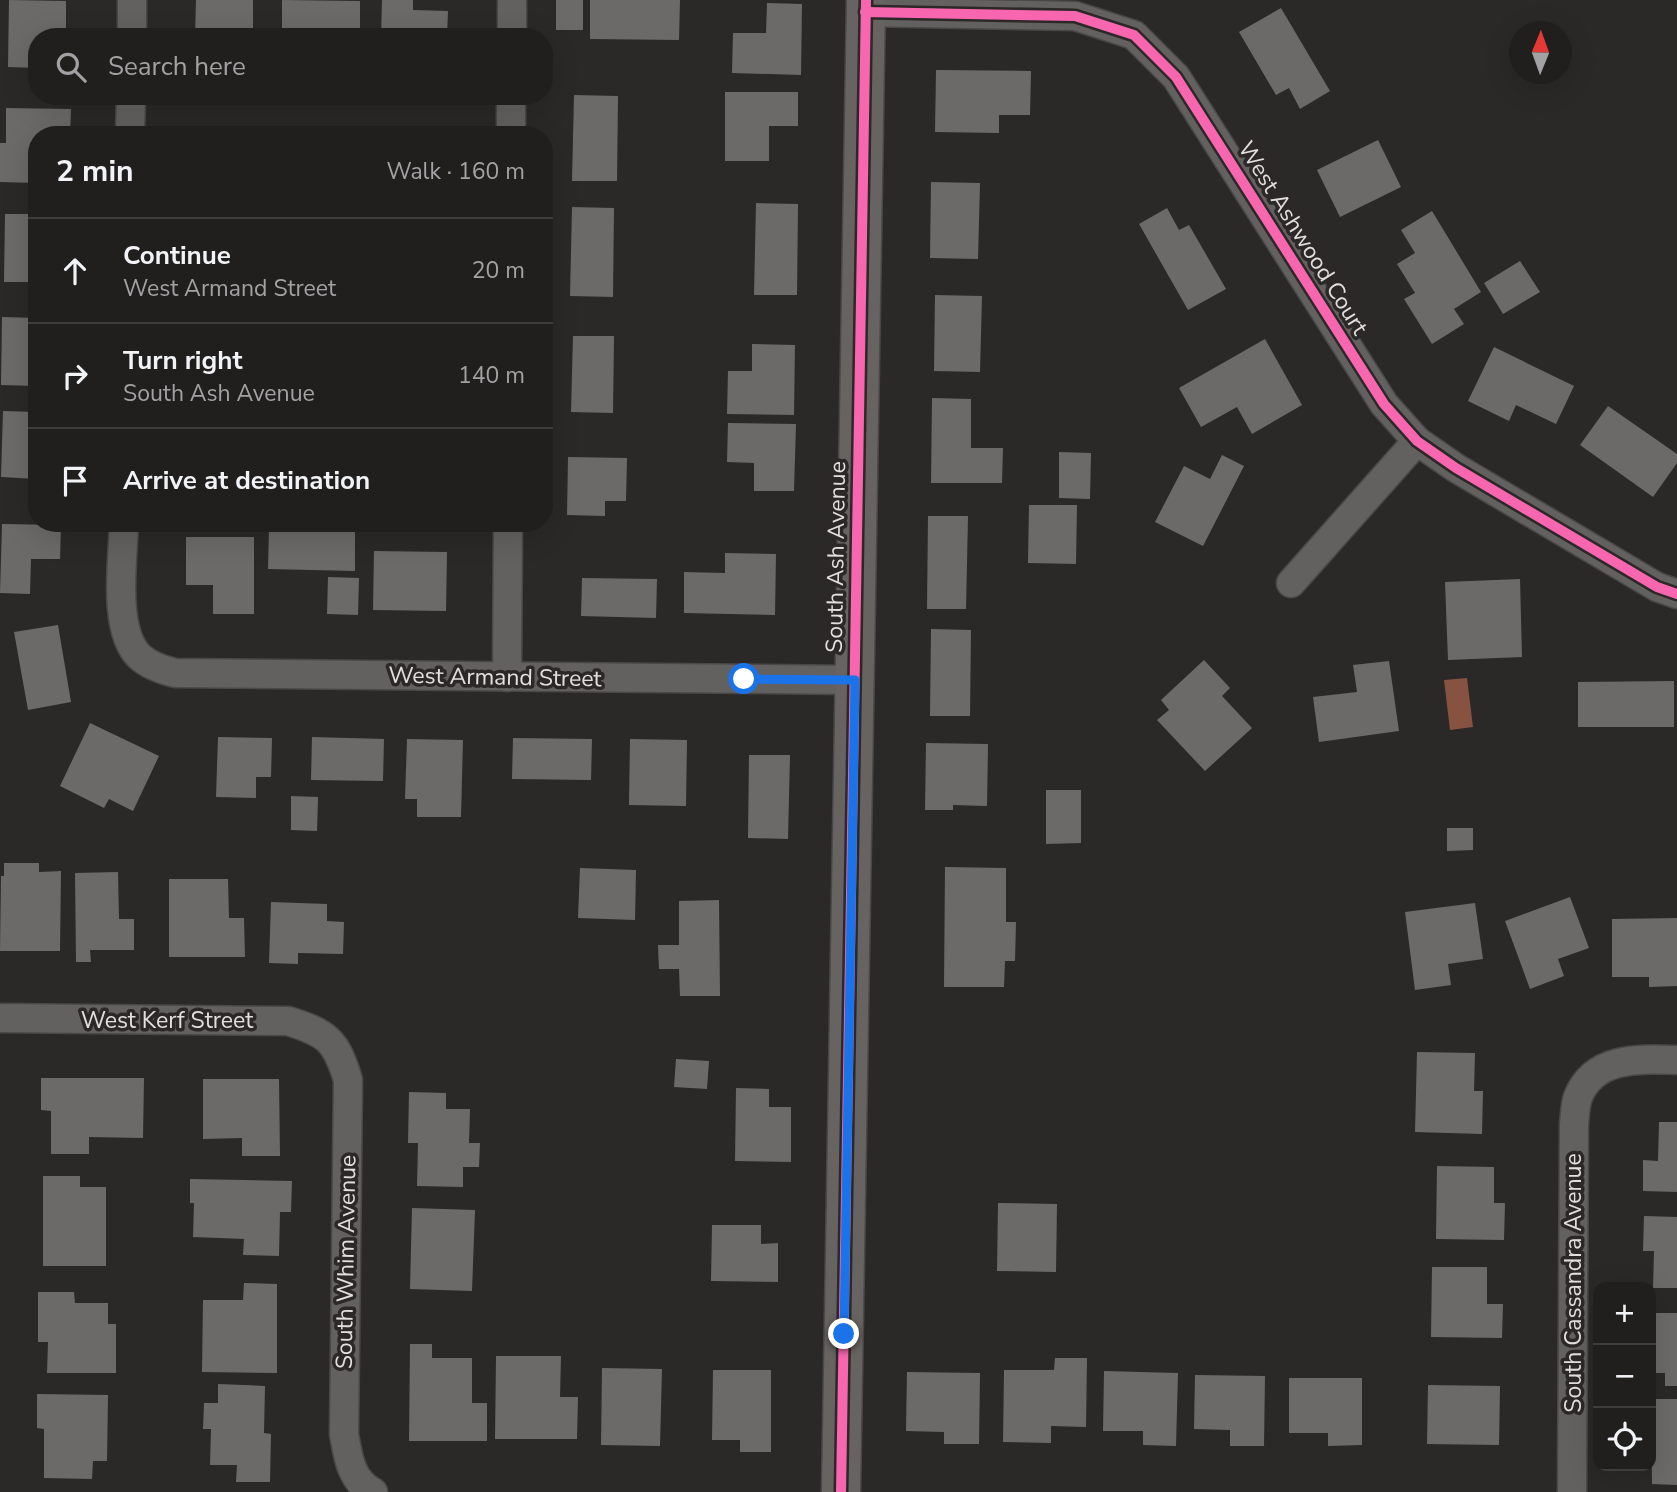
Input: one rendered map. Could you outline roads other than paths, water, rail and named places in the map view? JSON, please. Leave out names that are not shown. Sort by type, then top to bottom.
[{"type":"street","points":[[132,0],[132,28]]},
{"type":"street","points":[[512,0],[512,28]]},
{"type":"street","name":"West Ashwood Court","points":[[866,6],[1075,16],[1134,34],[1176,76],[1384,404],[1416,441],[1456,468],[1657,587],[1677,594]]},
{"type":"street","name":"South Ash Avenue","points":[[841,1492],[866,6]]},
{"type":"street","points":[[130,126],[131,105]]},
{"type":"street","points":[[511,105],[511,126]]},
{"type":"street","points":[[1291,583],[1416,441]]},
{"type":"street","name":"West Armand Street","points":[[124,532],[122,614],[128,636],[139,657],[156,667],[175,673],[855,680]]},
{"type":"street","points":[[507,677],[508,532]]},
{"type":"street","name":"West Kerf Street","points":[[0,1018],[288,1021],[310,1028],[329,1039]]},
{"type":"street","name":"South Whim Avenue","points":[[329,1039],[341,1057],[348,1080],[344,1434],[349,1462],[367,1489]]},
{"type":"street","name":"South Cassandra Avenue","points":[[1572,1492],[1574,1124],[1577,1098],[1590,1077],[1614,1063],[1640,1059],[1677,1060]]}]
